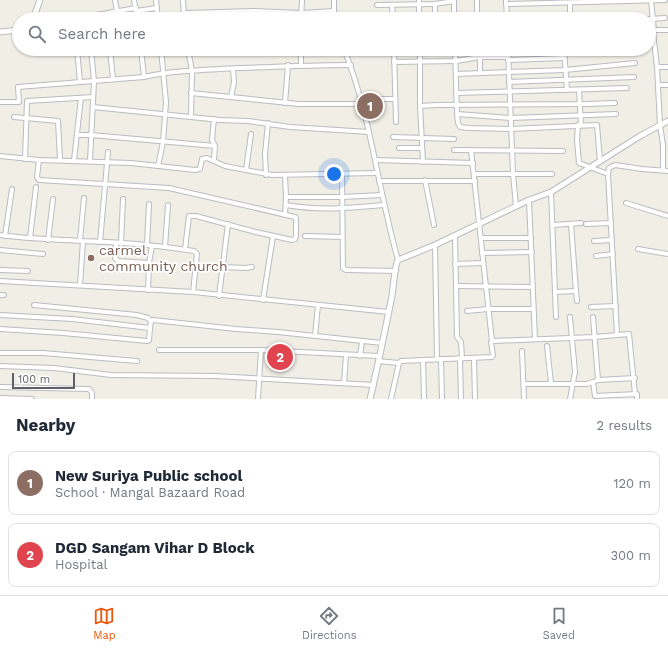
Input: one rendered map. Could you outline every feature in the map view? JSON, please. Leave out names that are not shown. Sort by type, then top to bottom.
[{"type":"street","points":[[36,12],[40,0]]},
{"type":"street","points":[[115,0],[117,11],[157,8]]},
{"type":"street","points":[[134,0],[136,12]]},
{"type":"street","points":[[156,0],[157,12]]},
{"type":"street","points":[[183,0],[184,12]]},
{"type":"street","points":[[301,12],[302,0]]},
{"type":"street","points":[[317,12],[333,11],[334,0]]},
{"type":"street","points":[[377,5],[419,2],[435,4],[454,0],[454,12]]},
{"type":"street","points":[[477,0],[478,12]]},
{"type":"street","points":[[651,0],[651,12]]},
{"type":"street","points":[[507,12],[506,2],[570,3],[580,1],[665,0]]},
{"type":"street","points":[[570,3],[570,12]]},
{"type":"street","points":[[435,4],[435,12]]},
{"type":"street","points":[[392,5],[392,12]]},
{"type":"street","points":[[231,12],[278,12]]},
{"type":"street","points":[[656,19],[665,18]]},
{"type":"street","points":[[656,31],[668,30]]},
{"type":"street","points":[[0,32],[12,31]]},
{"type":"street","points":[[78,56],[80,82]]},
{"type":"street","points":[[90,161],[94,81],[92,56]]},
{"type":"street","points":[[111,56],[114,79]]},
{"type":"street","points":[[142,56],[144,77]]},
{"type":"street","points":[[158,166],[163,142],[166,102],[162,56]]},
{"type":"street","points":[[189,56],[192,70],[191,117]]},
{"type":"street","points":[[301,56],[301,65]]},
{"type":"street","points":[[347,56],[351,65],[369,132],[384,206],[398,260],[396,262],[396,271],[389,312],[370,399]]},
{"type":"street","points":[[394,56],[396,122]]},
{"type":"street","points":[[420,56],[420,106],[423,162]]},
{"type":"street","points":[[456,56],[457,114],[458,123],[461,128],[511,129],[597,124],[600,161]]},
{"type":"street","points":[[656,56],[660,125],[663,145],[663,170]]},
{"type":"street","points":[[394,62],[456,61],[480,58],[563,58],[566,90]]},
{"type":"street","points":[[480,58],[480,73]]},
{"type":"street","points":[[508,58],[513,174],[516,206]]},
{"type":"street","points":[[456,74],[565,70],[635,63]]},
{"type":"street","points":[[19,102],[18,87],[144,77],[192,70],[301,65],[351,65]]},
{"type":"street","points":[[285,103],[288,66]]},
{"type":"street","points":[[657,68],[668,67]]},
{"type":"street","points":[[231,97],[234,82],[233,69]]},
{"type":"street","points":[[509,82],[634,77]]},
{"type":"street","points":[[658,85],[668,85]]},
{"type":"street","points":[[456,93],[628,88]]},
{"type":"street","points":[[579,90],[581,115],[576,140],[578,163],[608,174]]},
{"type":"street","points":[[191,93],[285,103],[395,99]]},
{"type":"street","points":[[0,102],[27,102],[93,97]]},
{"type":"street","points":[[74,160],[81,98]]},
{"type":"street","points":[[25,159],[27,102]]},
{"type":"street","points":[[420,106],[615,103]]},
{"type":"street","points":[[93,107],[214,119],[248,120],[314,129],[369,132]]},
{"type":"street","points":[[457,114],[511,118],[616,114]]},
{"type":"street","points":[[14,117],[58,120],[60,160]]},
{"type":"street","points":[[214,119],[212,140],[215,146],[214,160]]},
{"type":"street","points":[[398,260],[436,245],[516,206],[551,192],[668,121]]},
{"type":"street","points":[[266,175],[265,154],[268,123]]},
{"type":"street","points":[[246,170],[251,134]]},
{"type":"street","points":[[77,135],[215,146]]},
{"type":"street","points":[[393,137],[454,139]]},
{"type":"street","points":[[663,145],[668,144]]},
{"type":"street","points":[[399,148],[422,148]]},
{"type":"street","points":[[454,150],[563,151]]},
{"type":"street","points":[[159,350],[261,350],[360,356],[399,363],[403,361],[493,357],[480,223],[471,150]]},
{"type":"street","points":[[100,242],[108,152]]},
{"type":"street","points":[[0,156],[38,160],[108,162],[196,170],[200,169],[203,158],[207,158],[224,165],[266,175],[377,173]]},
{"type":"street","points":[[38,160],[38,180],[169,188],[296,218],[295,238],[292,240],[189,216],[185,249]]},
{"type":"street","points":[[375,160],[473,163]]},
{"type":"street","points":[[617,335],[608,174],[609,168],[615,165],[632,168],[668,170]]},
{"type":"street","points":[[342,174],[343,266],[345,269],[396,271]]},
{"type":"street","points":[[474,174],[552,174]]},
{"type":"street","points":[[285,175],[285,215]]},
{"type":"street","points":[[426,180],[434,225]]},
{"type":"street","points":[[379,181],[475,181]]},
{"type":"street","points":[[30,238],[36,187]]},
{"type":"street","points":[[12,189],[2,236],[149,245],[194,251],[197,253],[193,292]]},
{"type":"street","points":[[551,192],[556,317]]},
{"type":"street","points":[[286,197],[382,195]]},
{"type":"street","points":[[80,285],[84,198]]},
{"type":"street","points":[[48,240],[53,199]]},
{"type":"street","points":[[121,244],[124,199]]},
{"type":"street","points":[[530,200],[535,339]]},
{"type":"street","points":[[148,290],[149,204]]},
{"type":"street","points":[[626,204],[668,216]]},
{"type":"street","points":[[165,247],[168,205]]},
{"type":"street","points":[[286,205],[312,209],[342,209],[384,206]]},
{"type":"street","points":[[553,224],[581,223]]},
{"type":"street","points":[[586,224],[611,223]]},
{"type":"street","points":[[219,296],[228,224]]},
{"type":"street","points":[[571,224],[577,301]]},
{"type":"street","points":[[455,235],[457,337],[461,342],[461,399]]},
{"type":"street","points":[[263,300],[273,236]]},
{"type":"street","points":[[305,236],[342,237]]},
{"type":"street","points":[[481,238],[531,238]]},
{"type":"street","points":[[594,241],[612,240]]},
{"type":"street","points":[[116,243],[115,260],[148,263]]},
{"type":"street","points":[[436,245],[439,359],[442,399]]},
{"type":"street","points":[[638,249],[668,254]]},
{"type":"street","points":[[0,250],[43,254]]},
{"type":"street","points":[[482,253],[532,252]]},
{"type":"street","points":[[596,256],[613,254]]},
{"type":"street","points":[[455,264],[484,263]]},
{"type":"street","points":[[222,267],[252,267]]},
{"type":"street","points":[[0,270],[28,271]]},
{"type":"street","points":[[0,281],[193,292],[219,296],[389,312]]},
{"type":"street","points":[[456,286],[532,286]]},
{"type":"street","points":[[555,292],[576,291]]},
{"type":"street","points":[[34,305],[137,315],[148,318],[151,321],[382,343]]},
{"type":"street","points":[[315,336],[318,305]]},
{"type":"street","points":[[591,307],[616,306]]},
{"type":"street","points":[[467,311],[488,309],[533,309]]},
{"type":"street","points":[[0,315],[72,319],[150,328]]},
{"type":"street","points":[[570,317],[575,372],[570,399]]},
{"type":"street","points":[[593,317],[598,380]]},
{"type":"street","points":[[0,329],[147,341],[150,337],[151,321]]},
{"type":"street","points":[[492,341],[630,335],[635,378],[635,394],[637,394],[637,399]]},
{"type":"street","points":[[360,356],[362,341]]},
{"type":"street","points":[[547,346],[551,383]]},
{"type":"street","points":[[258,399],[261,350]]},
{"type":"street","points":[[522,351],[524,399]]},
{"type":"street","points":[[0,353],[43,353],[137,361]]},
{"type":"street","points":[[344,383],[346,355]]},
{"type":"street","points":[[474,358],[475,399]]},
{"type":"street","points":[[423,360],[424,399]]},
{"type":"street","points":[[391,399],[399,363]]},
{"type":"street","points":[[0,366],[54,368],[111,374],[260,378],[374,385]]},
{"type":"street","points":[[524,384],[587,384],[598,380],[635,378]]},
{"type":"street","points":[[593,382],[595,396],[635,394]]},
{"type":"street","points":[[0,387],[89,389],[92,393],[92,399]]},
{"type":"street","points":[[0,398],[32,399]]},
{"type":"place","name":"New Suriya Public school","points":[[370,106]]},
{"type":"place","name":"carmel community church","points":[[91,258]]},
{"type":"place","name":"DGD Sangam Vihar D Block","points":[[280,357]]}]
